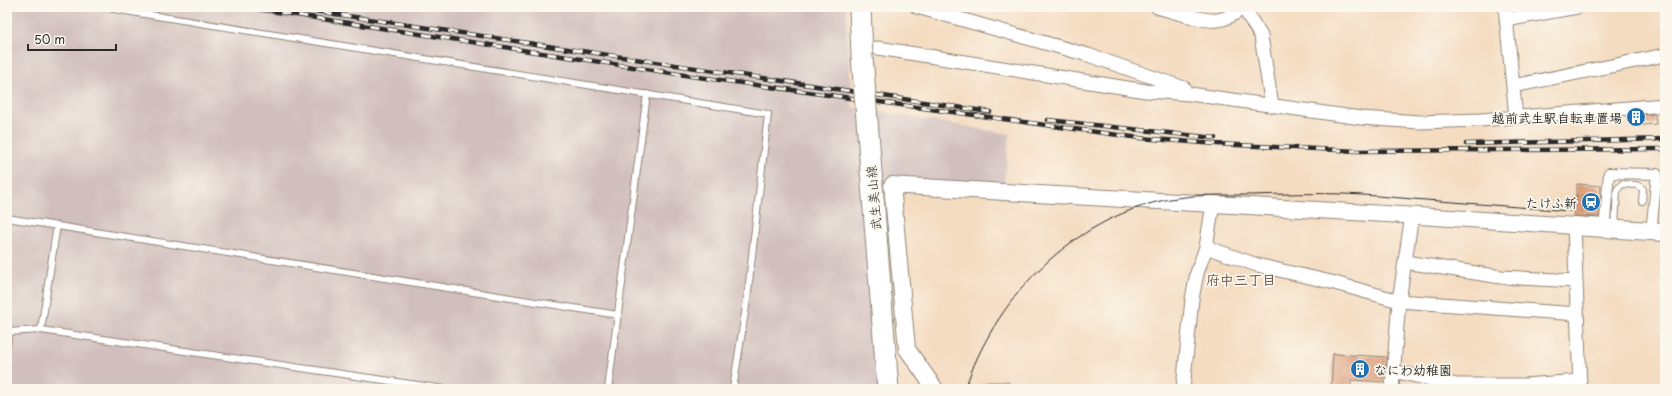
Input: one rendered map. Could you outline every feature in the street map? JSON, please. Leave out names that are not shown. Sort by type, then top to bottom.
[{"type":"main road","name":"武生美山線","points":[[860,7],[862,56],[888,389]]},
{"type":"main road","points":[[1577,223],[1659,228]]},
{"type":"street","points":[[917,7],[1108,61],[1184,88],[1184,94]]},
{"type":"street","points":[[1156,7],[1195,17],[1218,20],[1232,15],[1243,7],[1262,36],[1272,106]]},
{"type":"street","points":[[1505,7],[1516,117]]},
{"type":"street","points":[[1506,20],[1577,7]]},
{"type":"street","points":[[878,48],[1146,91],[1184,94],[1361,118],[1412,121],[1481,120],[1665,105]]},
{"type":"street","points":[[1513,86],[1665,54]]},
{"type":"street","points":[[961,72],[975,64]]},
{"type":"street","points":[[1610,224],[1607,198],[1609,173],[1657,174],[1659,228]]},
{"type":"street","points":[[935,389],[907,350],[892,185],[1118,200],[1577,223],[1576,281],[1580,385],[1457,385],[1393,371]]},
{"type":"street","points":[[1183,389],[1192,299],[1197,274],[1206,247],[1213,204]]},
{"type":"street","points":[[1392,389],[1399,301],[1412,215]]},
{"type":"street","points":[[1206,247],[1257,265],[1331,282],[1399,301],[1577,314]]},
{"type":"street","points":[[1405,262],[1501,277],[1576,281]]},
{"type":"street","points":[[983,389],[1005,389]]},
{"type":"lane","points":[[101,7],[768,114],[747,300],[733,389]]},
{"type":"lane","points":[[608,389],[647,94]]},
{"type":"lane","points":[[1610,224],[1617,190],[1622,184],[1637,185],[1643,189],[1642,201]]},
{"type":"lane","points":[[7,218],[618,315]]},
{"type":"lane","points":[[41,330],[57,225]]},
{"type":"lane","points":[[7,346],[8,332],[41,330],[445,389]]},
{"type":"path","points":[[1663,128],[1665,120]]},
{"type":"path","points":[[1575,196],[1607,198]]},
{"type":"path","points":[[1577,223],[1582,197]]},
{"type":"shaded area","points":[[7,7],[846,7],[852,107],[1010,134],[1003,187],[859,175],[880,389],[7,389]]},
{"type":"building","points":[[1655,114],[1656,124],[1632,126],[1631,116]]},
{"type":"building","points":[[1577,184],[1601,186],[1599,217],[1574,216]]},
{"type":"building","name":"なにわ幼稚園","points":[[1333,354],[1387,357],[1385,382],[1351,380],[1351,389],[1331,389]]},
{"type":"tram line","points":[[965,389],[978,357],[994,326],[1014,297],[1037,272],[1063,249],[1092,229],[1123,213],[1156,202],[1168,199],[1204,196],[1333,194],[1370,195],[1570,211]]},
{"type":"railway","points":[[245,7],[691,76],[1140,138],[1217,144],[1357,151],[1665,149]]},
{"type":"railway","points":[[288,7],[990,112]]},
{"type":"railway","points":[[1048,120],[1215,138]]},
{"type":"railway","points":[[1466,144],[1665,139]]},
{"type":"place","name":"越前武生駅自転車置場","points":[[1636,117]]},
{"type":"place","name":"たけふ新","points":[[1591,202]]},
{"type":"place","name":"なにわ幼稚園","points":[[1360,369]]},
{"type":"district","name":"府中三丁目","points":[[1241,279]]}]
